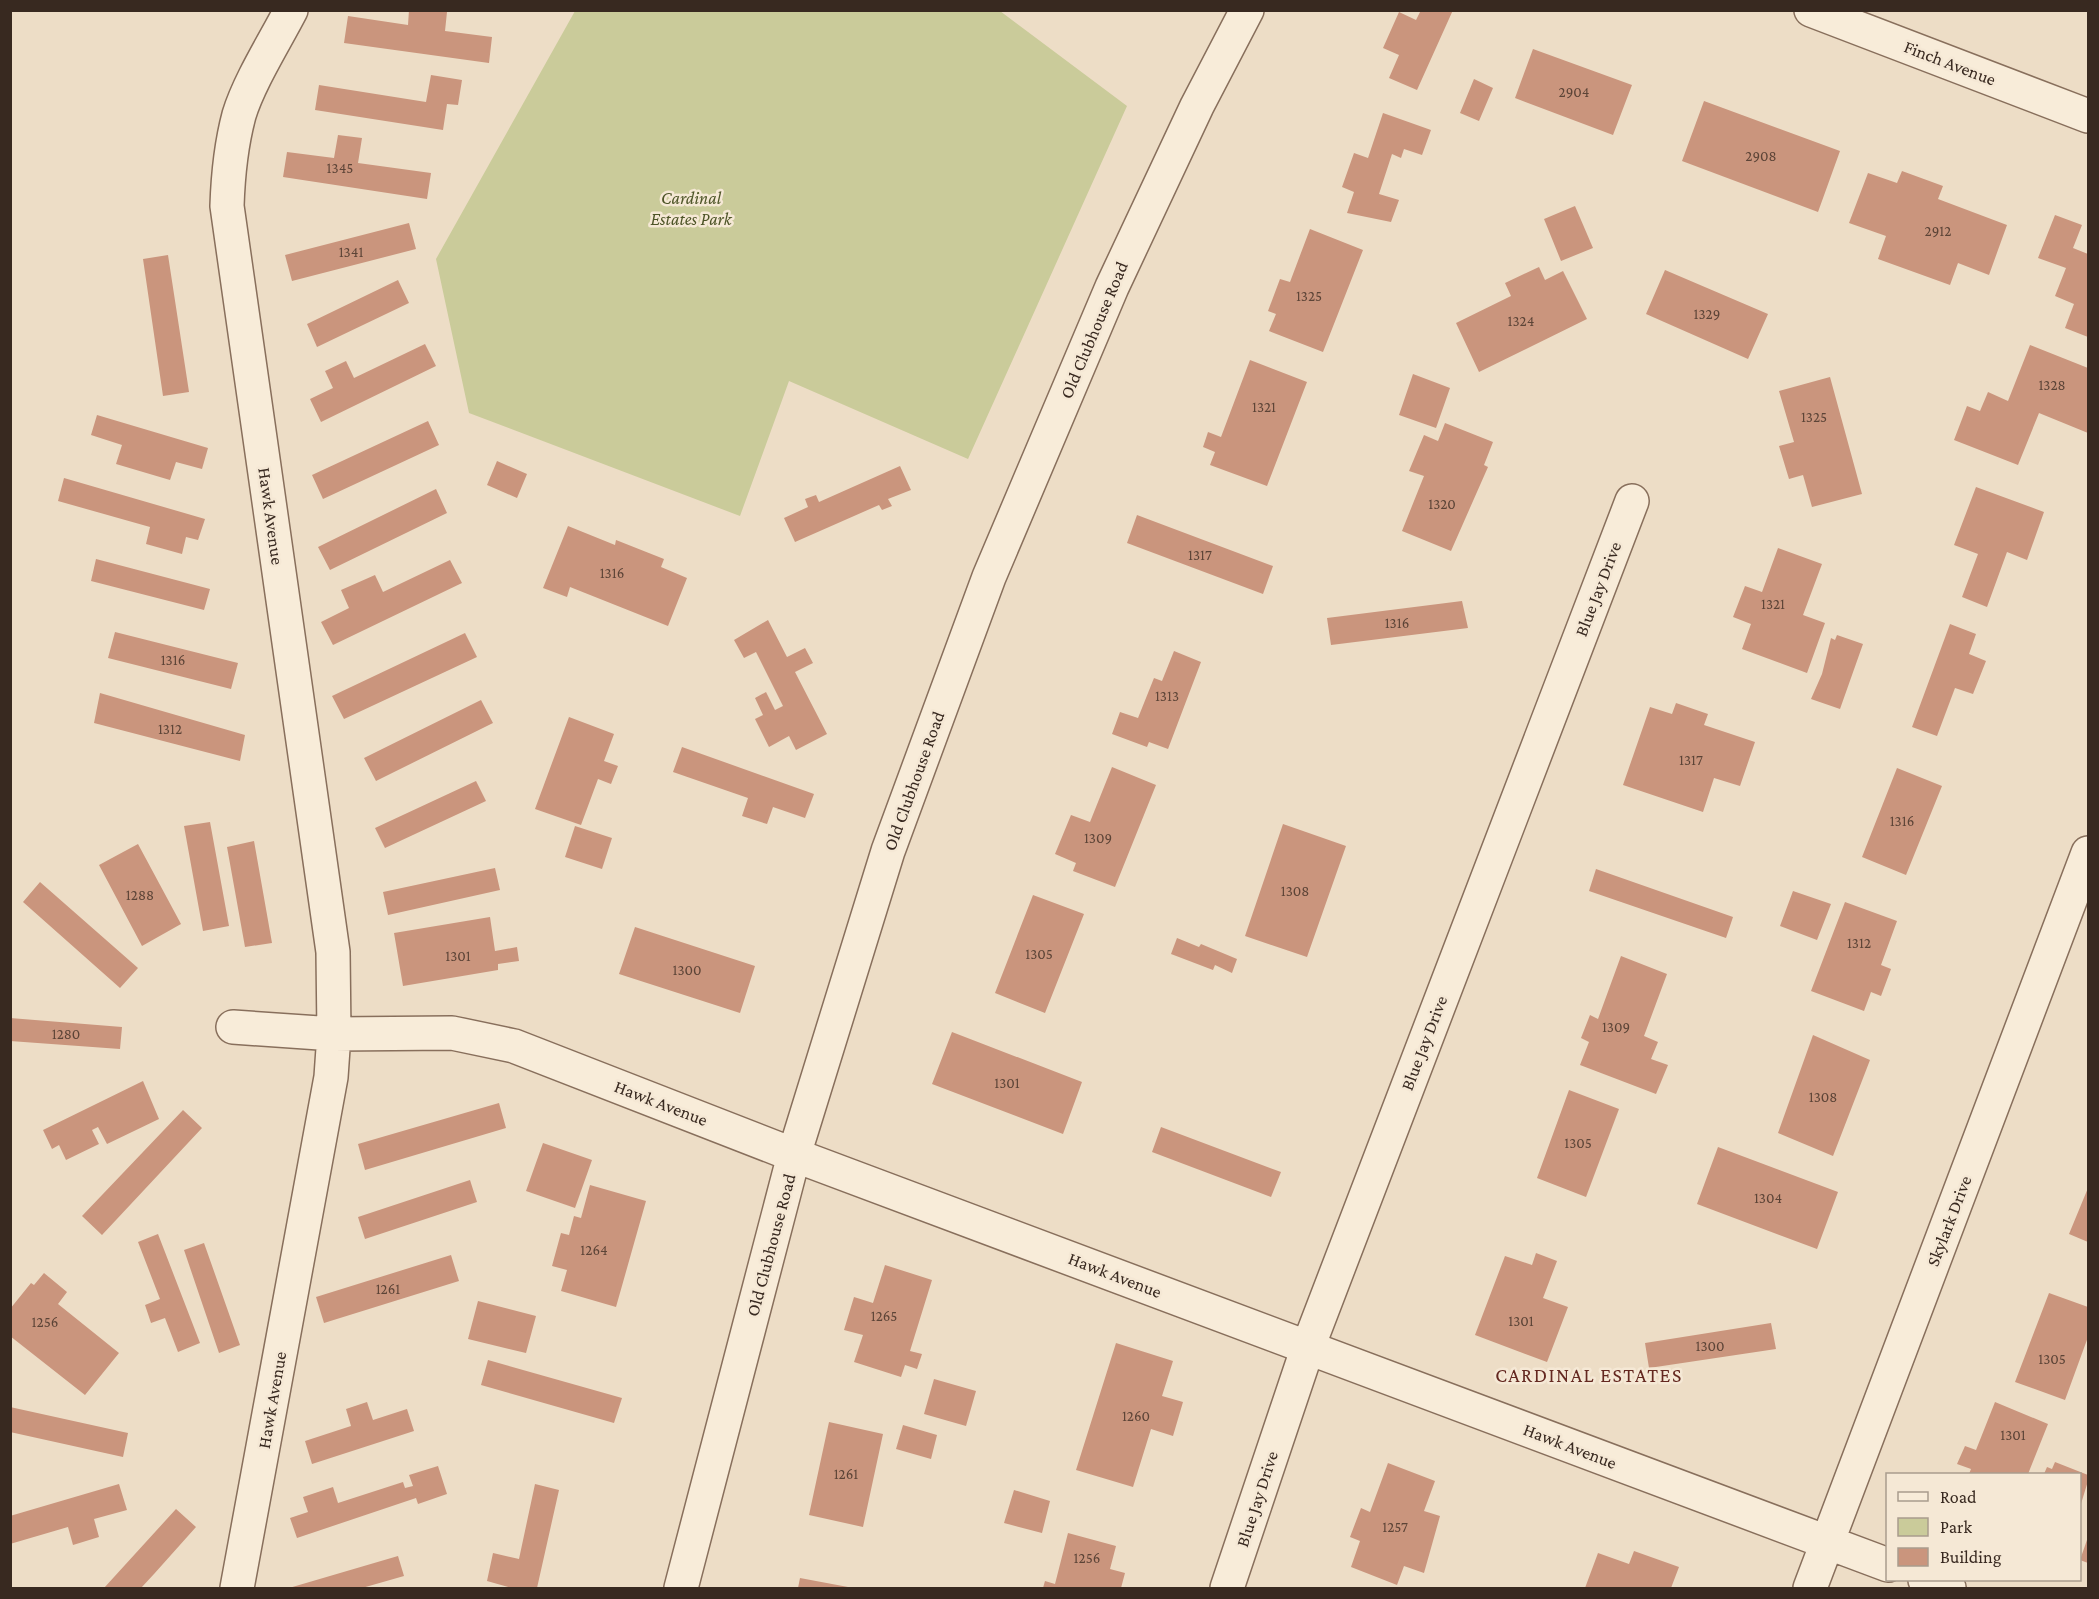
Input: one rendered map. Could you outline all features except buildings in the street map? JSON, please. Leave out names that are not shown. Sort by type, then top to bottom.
[{"type":"street","name":"Hawk Avenue","points":[[237,1588],[331,1077],[334,1034],[333,952],[227,206],[229,164],[240,114],[291,10]]},
{"type":"street","name":"Old Clubhouse Road","points":[[681,1588],[795,1155],[888,851],[989,577],[1112,286],[1197,106],[1247,10]]},
{"type":"street","name":"Finch Avenue","points":[[1811,10],[2088,116]]},
{"type":"street","name":"Blue Jay Drive","points":[[1227,1588],[1308,1347],[1632,501]]},
{"type":"street","name":"Skylark Drive","points":[[1810,1588],[2088,853]]},
{"type":"street","points":[[233,1027],[334,1034]]},
{"type":"street","name":"Hawk Avenue","points":[[334,1034],[452,1034],[514,1046],[795,1155],[1886,1565]]},
{"type":"street","points":[[1928,1581],[1949,1588]]},
{"type":"green space","name":"Cardinal Estates Park","points":[[575,11],[1000,11],[1127,106],[968,459],[789,381],[740,516],[469,413],[436,259]]},
{"type":"district","name":"CARDINAL ESTATES","points":[[1589,1375]]}]
